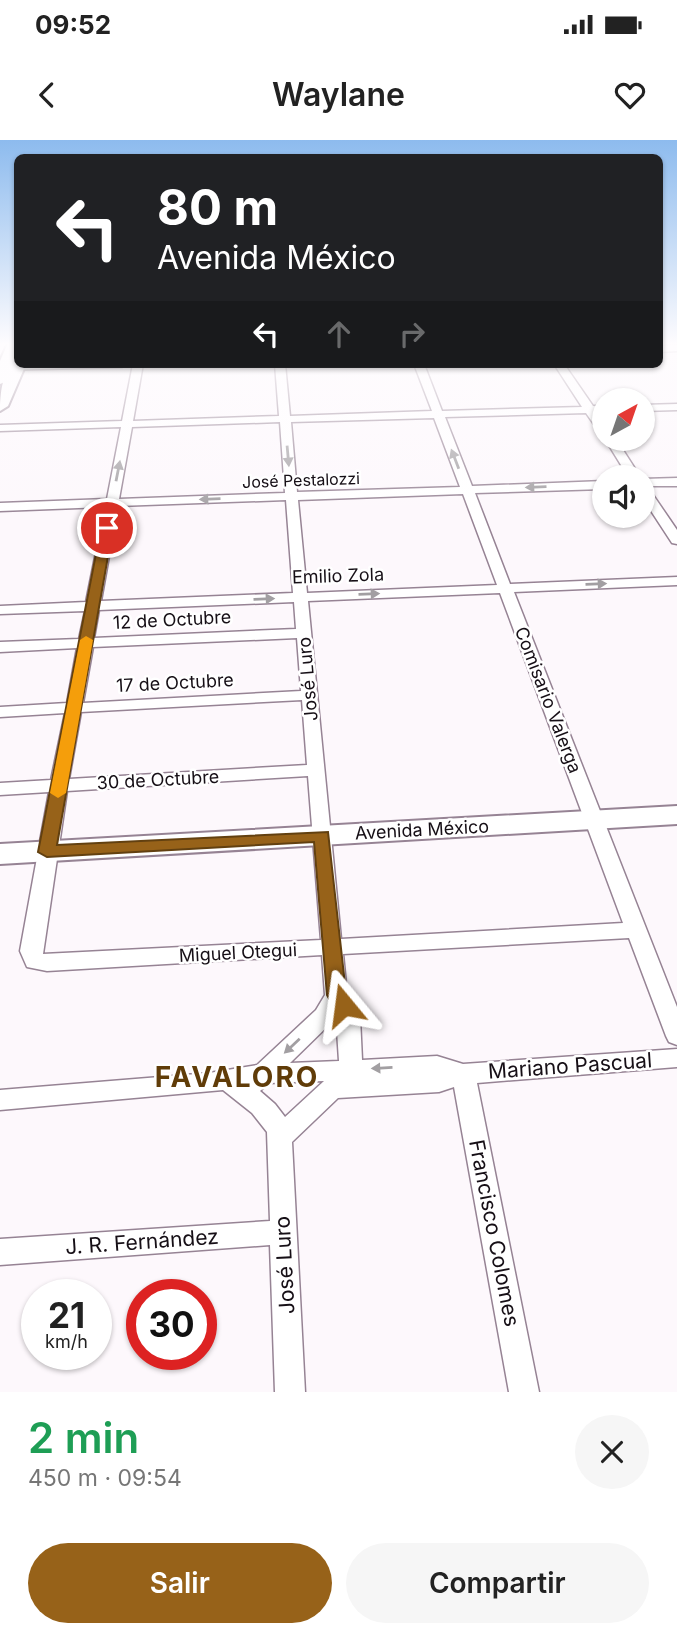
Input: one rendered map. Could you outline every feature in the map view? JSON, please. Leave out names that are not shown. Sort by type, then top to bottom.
[{"type":"main road","name":"Avenida México","points":[[0,854],[677,815]]},
{"type":"street","points":[[47,852],[131,401]]},
{"type":"street","name":"José Luro","points":[[283,401],[337,995],[349,1017],[352,1059],[349,1070]]},
{"type":"street","name":"Comisario Valerga","points":[[433,401],[677,1036]]},
{"type":"street","points":[[584,401],[592,413]]},
{"type":"street","points":[[655,408],[677,407]]},
{"type":"street","points":[[0,428],[590,410]]},
{"type":"street","points":[[655,485],[677,482]]},
{"type":"street","name":"José Pestalozzi","points":[[0,507],[592,485]]},
{"type":"street","points":[[655,506],[677,540]]},
{"type":"street","name":"Emilio Zola","points":[[0,610],[677,581]]},
{"type":"street","name":"12 de Octubre","points":[[0,647],[304,633]]},
{"type":"street","name":"17 de Octubre","points":[[0,712],[310,695]]},
{"type":"street","name":"30 de Octubre","points":[[0,789],[316,771]]},
{"type":"street","name":"Miguel Otegui","points":[[47,852],[31,951],[38,962],[636,930]]},
{"type":"street","points":[[243,1093],[324,1016],[337,995]]},
{"type":"street","name":"Mariano Pascual","points":[[332,1088],[439,1082],[463,1073],[677,1058]]},
{"type":"street","name":"Mariano Pascual","points":[[0,1100],[209,1083],[261,1074],[437,1066],[463,1073]]},
{"type":"street","points":[[279,1138],[349,1070]]},
{"type":"street","name":"Francisco Colomes","points":[[463,1073],[524,1392]]},
{"type":"street","name":"Mariano Pascual","points":[[209,1083],[227,1085],[243,1093]]},
{"type":"street","name":"José Luro","points":[[243,1093],[273,1118],[279,1138],[290,1392]]},
{"type":"street","name":"J. R. Fernández","points":[[0,1252],[284,1231]]},
{"type":"slow traffic","points":[[58,793],[86,640]]},
{"type":"district","name":"FAVALORO","points":[[237,1077]]},
{"type":"route","points":[[107,528],[47,852],[322,836],[337,995],[344,1005]]}]
